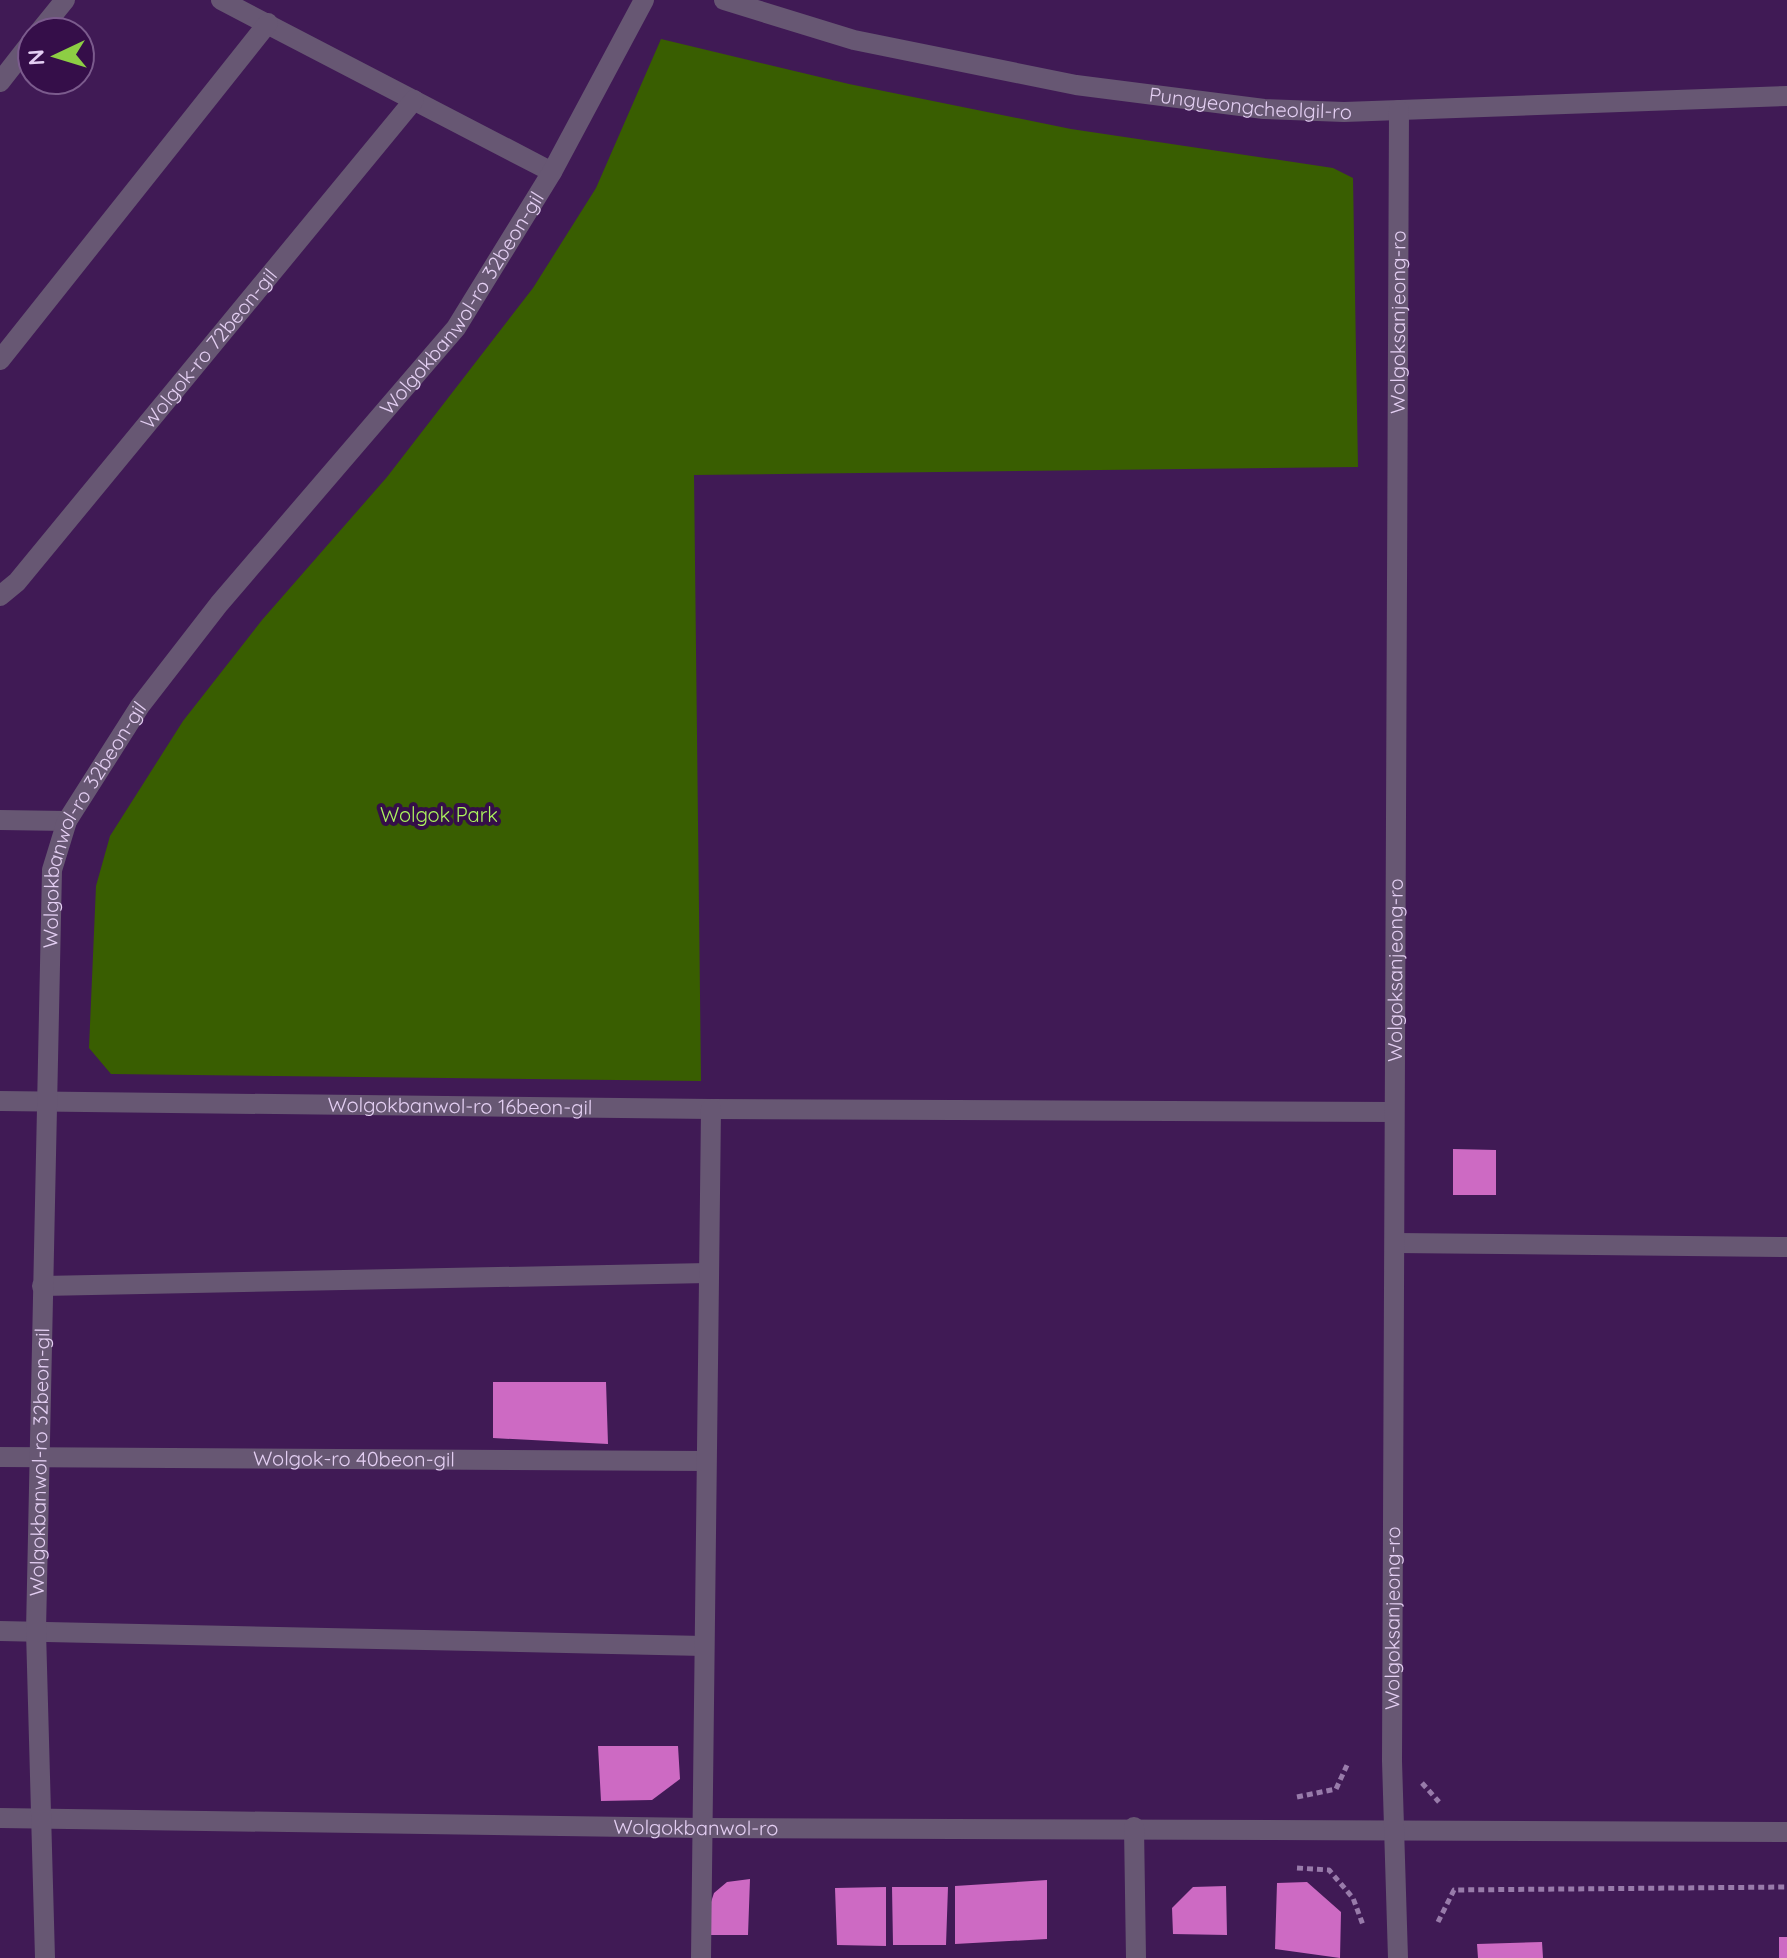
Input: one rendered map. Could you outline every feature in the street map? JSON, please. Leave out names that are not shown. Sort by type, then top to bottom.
[{"type":"street","points":[[52,16],[65,0]]},
{"type":"street","points":[[221,0],[552,172]]},
{"type":"street","name":"Wolgokbanwol-ro 32beon-gil","points":[[45,1958],[36,1631],[52,870],[67,821],[140,706],[201,627],[456,328],[552,172],[644,0]]},
{"type":"street","name":"Pungyeongcheolgil-ro","points":[[724,0],[854,40],[1076,85],[1264,109],[1312,112],[1399,110],[1787,96]]},
{"type":"street","points":[[0,360],[268,23]]},
{"type":"street","points":[[0,82],[16,62]]},
{"type":"street","name":"Wolgok-ro 72beon-gil","points":[[0,596],[17,582],[414,100]]},
{"type":"street","name":"Wolgoksanjeong-ro","points":[[1398,1958],[1393,1829],[1399,110]]},
{"type":"street","points":[[0,820],[67,821]]},
{"type":"street","name":"Wolgokbanwol-ro 16beon-gil","points":[[0,1101],[1394,1112]]},
{"type":"street","points":[[701,1958],[711,1109]]},
{"type":"street","points":[[1396,1243],[1787,1247]]},
{"type":"street","points":[[42,1286],[708,1273]]},
{"type":"street","name":"Wolgok-ro 40beon-gil","points":[[0,1457],[706,1461]]},
{"type":"street","points":[[0,1631],[704,1646]]},
{"type":"street","name":"Wolgokbanwol-ro","points":[[0,1818],[702,1828],[1393,1829]]},
{"type":"street","points":[[1134,1827],[1136,1958]]},
{"type":"street","points":[[1393,1829],[1787,1832]]},
{"type":"path","points":[[1297,1797],[1336,1789],[1348,1763]]},
{"type":"path","points":[[1423,1771],[1422,1783],[1440,1804]]},
{"type":"path","points":[[1297,1868],[1329,1870],[1353,1898],[1363,1925]]},
{"type":"path","points":[[1438,1922],[1454,1890],[1787,1887]]},
{"type":"green space","name":"Wolgok Park","points":[[661,39],[849,84],[1071,129],[1333,168],[1353,178],[1358,467],[694,475],[701,1081],[111,1074],[89,1048],[96,886],[110,836],[183,721],[262,620],[387,477],[533,288],[596,188]]},
{"type":"building","points":[[1453,1149],[1496,1150],[1496,1195],[1453,1195]]},
{"type":"building","points":[[493,1382],[606,1382],[608,1444],[493,1438]]},
{"type":"building","points":[[598,1746],[678,1746],[680,1779],[652,1800],[601,1801]]},
{"type":"building","points":[[750,1879],[748,1935],[710,1935],[709,1908],[714,1893],[727,1882]]},
{"type":"building","points":[[1047,1880],[1047,1939],[955,1944],[955,1886]]},
{"type":"building","points":[[1307,1882],[1341,1912],[1340,1958],[1275,1949],[1277,1883]]},
{"type":"building","points":[[1226,1886],[1227,1935],[1173,1934],[1172,1908],[1193,1887]]},
{"type":"building","points":[[886,1887],[886,1946],[837,1945],[835,1888]]},
{"type":"building","points":[[892,1887],[948,1887],[946,1945],[893,1945]]},
{"type":"building","points":[[1779,1937],[1787,1937],[1787,1958],[1779,1958]]},
{"type":"building","points":[[1542,1942],[1543,1958],[1478,1958],[1477,1944]]}]
